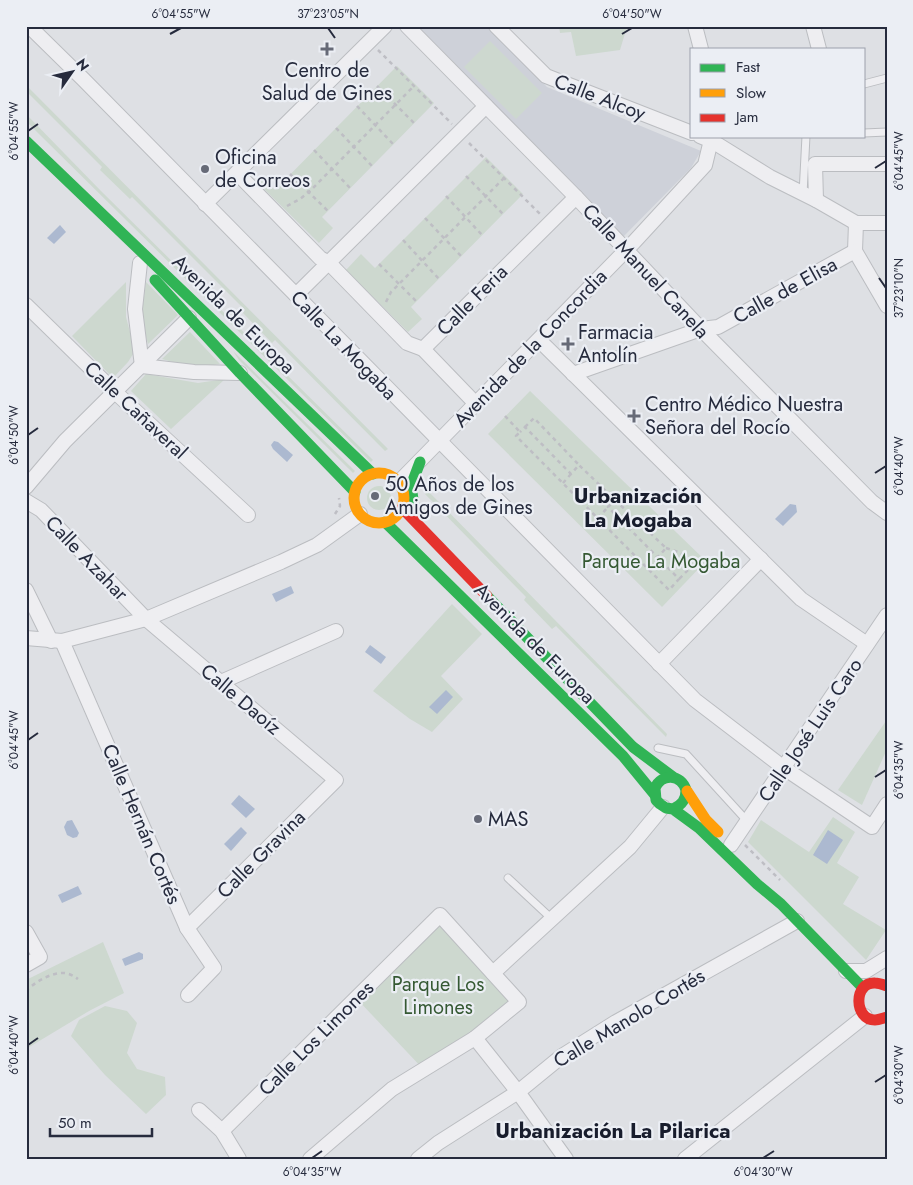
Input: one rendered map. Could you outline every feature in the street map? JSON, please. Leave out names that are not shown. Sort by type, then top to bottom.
[{"type":"main road","name":"Avenida de Europa","points":[[26,141],[373,474]]},
{"type":"main road","name":"Avenida de Europa","points":[[68,182],[189,318],[355,492]]},
{"type":"main road","points":[[160,270],[174,292],[190,309],[189,318],[200,319],[218,335],[234,341]]},
{"type":"main road","points":[[420,462],[412,486],[414,507],[426,532]]},
{"type":"main road","points":[[373,474],[387,475],[398,483],[404,495],[402,508],[392,519],[385,522],[372,522],[360,514],[356,508],[355,492],[362,481],[373,474]]},
{"type":"main road","name":"Avenida de Europa","points":[[402,508],[632,746],[673,777]]},
{"type":"main road","name":"Avenida de Europa","points":[[385,522],[623,756],[654,795]]},
{"type":"main road","points":[[781,904],[756,884],[699,828],[656,800],[654,795],[659,782],[668,777],[682,781],[706,820],[734,841],[781,904],[863,988]]},
{"type":"main road","points":[[668,808],[682,805],[687,791]]},
{"type":"main road","points":[[882,984],[872,983],[863,988],[858,1000],[861,1011],[865,1016],[876,1020],[885,1020]]},
{"type":"street","name":"Calle La Mogaba","points":[[29,26],[696,700],[784,768],[872,827],[884,809]]},
{"type":"street","points":[[205,204],[385,26]]},
{"type":"street","name":"Calle Manuel Canela","points":[[407,26],[576,197],[701,330],[872,502],[887,513]]},
{"type":"street","name":"Calle Alcoy","points":[[496,26],[546,76],[690,132]]},
{"type":"street","points":[[695,26],[701,48]]},
{"type":"street","points":[[813,26],[818,48]]},
{"type":"street","points":[[296,295],[486,106]]},
{"type":"street","name":"Avenida de la Concordia","points":[[398,483],[626,250],[705,165],[710,138]]},
{"type":"street","points":[[712,138],[770,177],[856,223],[887,223]]},
{"type":"street","points":[[810,197],[815,164],[887,164]]},
{"type":"street","points":[[237,173],[320,258],[329,263],[407,342],[423,349]]},
{"type":"street","name":"Calle Feria","points":[[476,404],[423,349],[576,197]]},
{"type":"street","points":[[856,223],[854,251],[887,306]]},
{"type":"street","name":"Calle de Elisa","points":[[573,374],[701,330],[718,326],[854,251]]},
{"type":"street","points":[[140,263],[135,309],[142,366]]},
{"type":"street","name":"Calle Cañaveral","points":[[26,305],[115,392],[248,515]]},
{"type":"street","points":[[26,487],[65,440],[189,318]]},
{"type":"street","points":[[539,340],[801,599],[867,644]]},
{"type":"street","points":[[142,366],[194,372],[240,373]]},
{"type":"street","name":"Calle Azahar","points":[[26,501],[41,510],[146,619]]},
{"type":"street","points":[[26,638],[57,641],[146,619],[281,562],[316,545],[360,514]]},
{"type":"street","points":[[659,664],[761,558]]},
{"type":"street","name":"Calle Hernán Cortés","points":[[26,590],[57,641],[187,928],[214,968],[188,995]]},
{"type":"street","name":"Calle José Luis Caro","points":[[734,841],[886,617]]},
{"type":"street","name":"Calle Daoíz","points":[[146,619],[336,780]]},
{"type":"street","points":[[221,682],[336,631]]},
{"type":"street","name":"Calle Gravina","points":[[187,928],[336,780]]},
{"type":"street","points":[[494,974],[630,847],[668,808]]},
{"type":"street","name":"Calle Los Limones","points":[[222,1131],[440,915],[518,1002],[475,1038],[392,1089],[310,1159]]},
{"type":"street","name":"Calle Manolo Cortés","points":[[418,1159],[438,1143],[518,1092],[562,1056],[616,1022],[796,921]]},
{"type":"street","points":[[26,932],[40,957],[26,965]]},
{"type":"street","points":[[846,971],[866,971],[887,959]]},
{"type":"street","points":[[882,984],[887,959]]},
{"type":"street","points":[[685,1159],[865,1016]]},
{"type":"street","points":[[475,1038],[518,1092],[566,1159]]},
{"type":"street","points":[[199,1110],[222,1131],[238,1159]]},
{"type":"lane","points":[[866,83],[887,78]]},
{"type":"lane","points":[[866,133],[887,132]]},
{"type":"lane","points":[[806,138],[810,197]]},
{"type":"lane","points":[[658,748],[686,754],[748,822]]},
{"type":"lane","points":[[508,878],[552,919]]},
{"type":"path","points":[[370,42],[549,224]]},
{"type":"path","points":[[377,86],[414,123]]},
{"type":"path","points":[[273,209],[283,208],[300,200],[414,86]]},
{"type":"path","points":[[357,106],[393,144]]},
{"type":"path","points":[[336,128],[372,166]]},
{"type":"path","points":[[314,150],[350,188]]},
{"type":"path","points":[[290,174],[328,211]]},
{"type":"path","points":[[466,176],[503,214]]},
{"type":"path","points":[[380,314],[391,292],[504,178]]},
{"type":"path","points":[[446,196],[482,235]]},
{"type":"path","points":[[424,218],[461,256]]},
{"type":"path","points":[[403,240],[439,279]]},
{"type":"path","points":[[379,264],[416,301]]},
{"type":"path","points":[[505,416],[520,432]]},
{"type":"path","points":[[534,418],[615,500],[666,548],[681,553],[693,565],[669,590],[516,436],[525,427],[534,418]]},
{"type":"path","points":[[525,427],[571,474]]},
{"type":"path","points":[[564,483],[580,465]]},
{"type":"path","points":[[333,519],[340,506],[339,498]]},
{"type":"path","points":[[598,518],[615,500]]},
{"type":"path","points":[[608,507],[679,579]]},
{"type":"path","points":[[658,557],[666,548]]},
{"type":"path","points":[[734,841],[781,881]]},
{"type":"path","points":[[26,991],[42,979],[62,973],[78,979]]},
{"type":"path","points":[[28,979],[32,985]]},
{"type":"shaded area","points":[[417,26],[487,26],[547,87],[701,151],[691,168],[623,237]]},
{"type":"green space","points":[[559,26],[633,26],[626,30],[620,50],[576,56],[571,32],[560,33]]},
{"type":"green space","points":[[490,41],[542,93],[516,119],[464,67]]},
{"type":"green space","points":[[397,66],[434,103],[322,217],[333,228],[319,243],[258,183],[263,179],[275,190]]},
{"type":"green space","points":[[26,85],[388,449],[385,451],[275,340],[272,343],[243,313],[245,310],[132,197],[130,199],[100,170],[102,167],[26,91]]},
{"type":"green space","points":[[26,114],[101,191],[373,460],[371,462],[26,121]]},
{"type":"green space","points":[[486,157],[523,194],[411,307],[422,319],[408,332],[346,270],[361,254],[375,268]]},
{"type":"green space","points":[[126,282],[126,317],[135,351],[128,362],[113,378],[72,336]]},
{"type":"green space","points":[[146,282],[178,315],[148,344],[141,319]]},
{"type":"green space","points":[[190,332],[220,364],[194,368],[162,359]]},
{"type":"green space","points":[[233,351],[355,471],[353,473],[239,360]]},
{"type":"green space","points":[[146,374],[198,383],[225,379],[171,429],[131,391]]},
{"type":"green space","name":"Parque La Mogaba","points":[[530,391],[706,561],[662,607],[488,434]]},
{"type":"green space","points":[[374,486],[384,486],[391,493],[391,503],[384,510],[374,510],[367,503],[367,493]]},
{"type":"green space","points":[[428,491],[667,734],[666,737],[556,626],[552,629],[524,600],[526,597],[425,494]]},
{"type":"green space","points":[[452,604],[482,634],[441,676],[463,699],[432,732],[410,719],[373,691]]},
{"type":"green space","points":[[886,721],[887,749],[862,805],[838,790]]},
{"type":"green space","points":[[833,817],[855,832],[837,863],[859,877],[843,904],[886,930],[866,960],[748,842],[761,820],[809,852]]},
{"type":"green space","name":"Parque Los Limones","points":[[440,915],[519,1002],[424,1070],[356,998]]},
{"type":"green space","points":[[103,942],[124,993],[89,1011],[26,1049],[26,980]]},
{"type":"green space","points":[[105,1006],[127,1011],[137,1023],[127,1053],[137,1069],[165,1077],[166,1095],[146,1114],[105,1075],[71,1036],[79,1020]]},
{"type":"water","points":[[60,225],[66,232],[54,244],[47,238]]},
{"type":"water","points":[[274,441],[278,442],[293,455],[287,462],[273,449],[271,445]]},
{"type":"water","points":[[790,504],[796,505],[797,512],[783,526],[775,519]]},
{"type":"water","points":[[291,586],[294,593],[276,602],[272,594]]},
{"type":"water","points":[[370,645],[386,657],[381,664],[365,652]]},
{"type":"water","points":[[446,690],[453,697],[437,714],[429,707]]},
{"type":"water","points":[[239,795],[255,809],[246,818],[231,804]]},
{"type":"water","points":[[72,820],[79,833],[77,837],[73,838],[67,835],[64,827],[67,821]]},
{"type":"water","points":[[241,827],[247,833],[231,851],[224,844]]},
{"type":"water","points":[[828,830],[843,840],[827,864],[813,855]]},
{"type":"water","points":[[78,886],[82,894],[62,903],[58,895]]},
{"type":"water","points":[[139,952],[143,954],[143,959],[125,966],[122,959]]},
{"type":"traffic: fast","points":[[26,141],[373,474]]},
{"type":"traffic: fast","points":[[155,280],[240,373],[355,492]]},
{"type":"traffic: fast","points":[[414,506],[411,486],[420,462]]},
{"type":"traffic: fast","points":[[385,522],[623,756],[655,795]]},
{"type":"traffic: fast","points":[[487,596],[633,747],[673,777]]},
{"type":"traffic: fast","points":[[673,809],[683,802],[686,790],[680,781],[671,777],[658,783],[655,788],[656,800],[666,808],[673,809],[699,828],[757,884],[781,904],[863,988]]},
{"type":"traffic: slow","points":[[379,473],[393,477],[400,484],[404,498],[400,512],[393,519],[379,523],[365,519],[358,512],[354,498],[358,484],[365,477],[379,473]]},
{"type":"traffic: slow","points":[[687,791],[706,820],[718,832]]},
{"type":"traffic: jam","points":[[402,508],[487,596]]},
{"type":"traffic: jam","points":[[887,986],[877,983],[868,984],[863,988],[859,1001],[863,1014],[868,1018],[876,1020],[887,1017]]},
{"type":"place","name":"Centro de Salud de Gines","points":[[327,49]]},
{"type":"place","name":"Oficina de Correos","points":[[205,169]]},
{"type":"place","name":"Farmacia Antolín","points":[[568,344]]},
{"type":"place","name":"Centro Médico Nuestra Señora del Rocío","points":[[634,416]]},
{"type":"place","name":"50 Años de los Amigos de Gines","points":[[375,496]]},
{"type":"place","name":"MAS","points":[[478,819]]},
{"type":"district","name":"Urbanización La Mogaba","points":[[638,508]]},
{"type":"district","name":"Urbanización La Pilarica","points":[[613,1131]]}]
